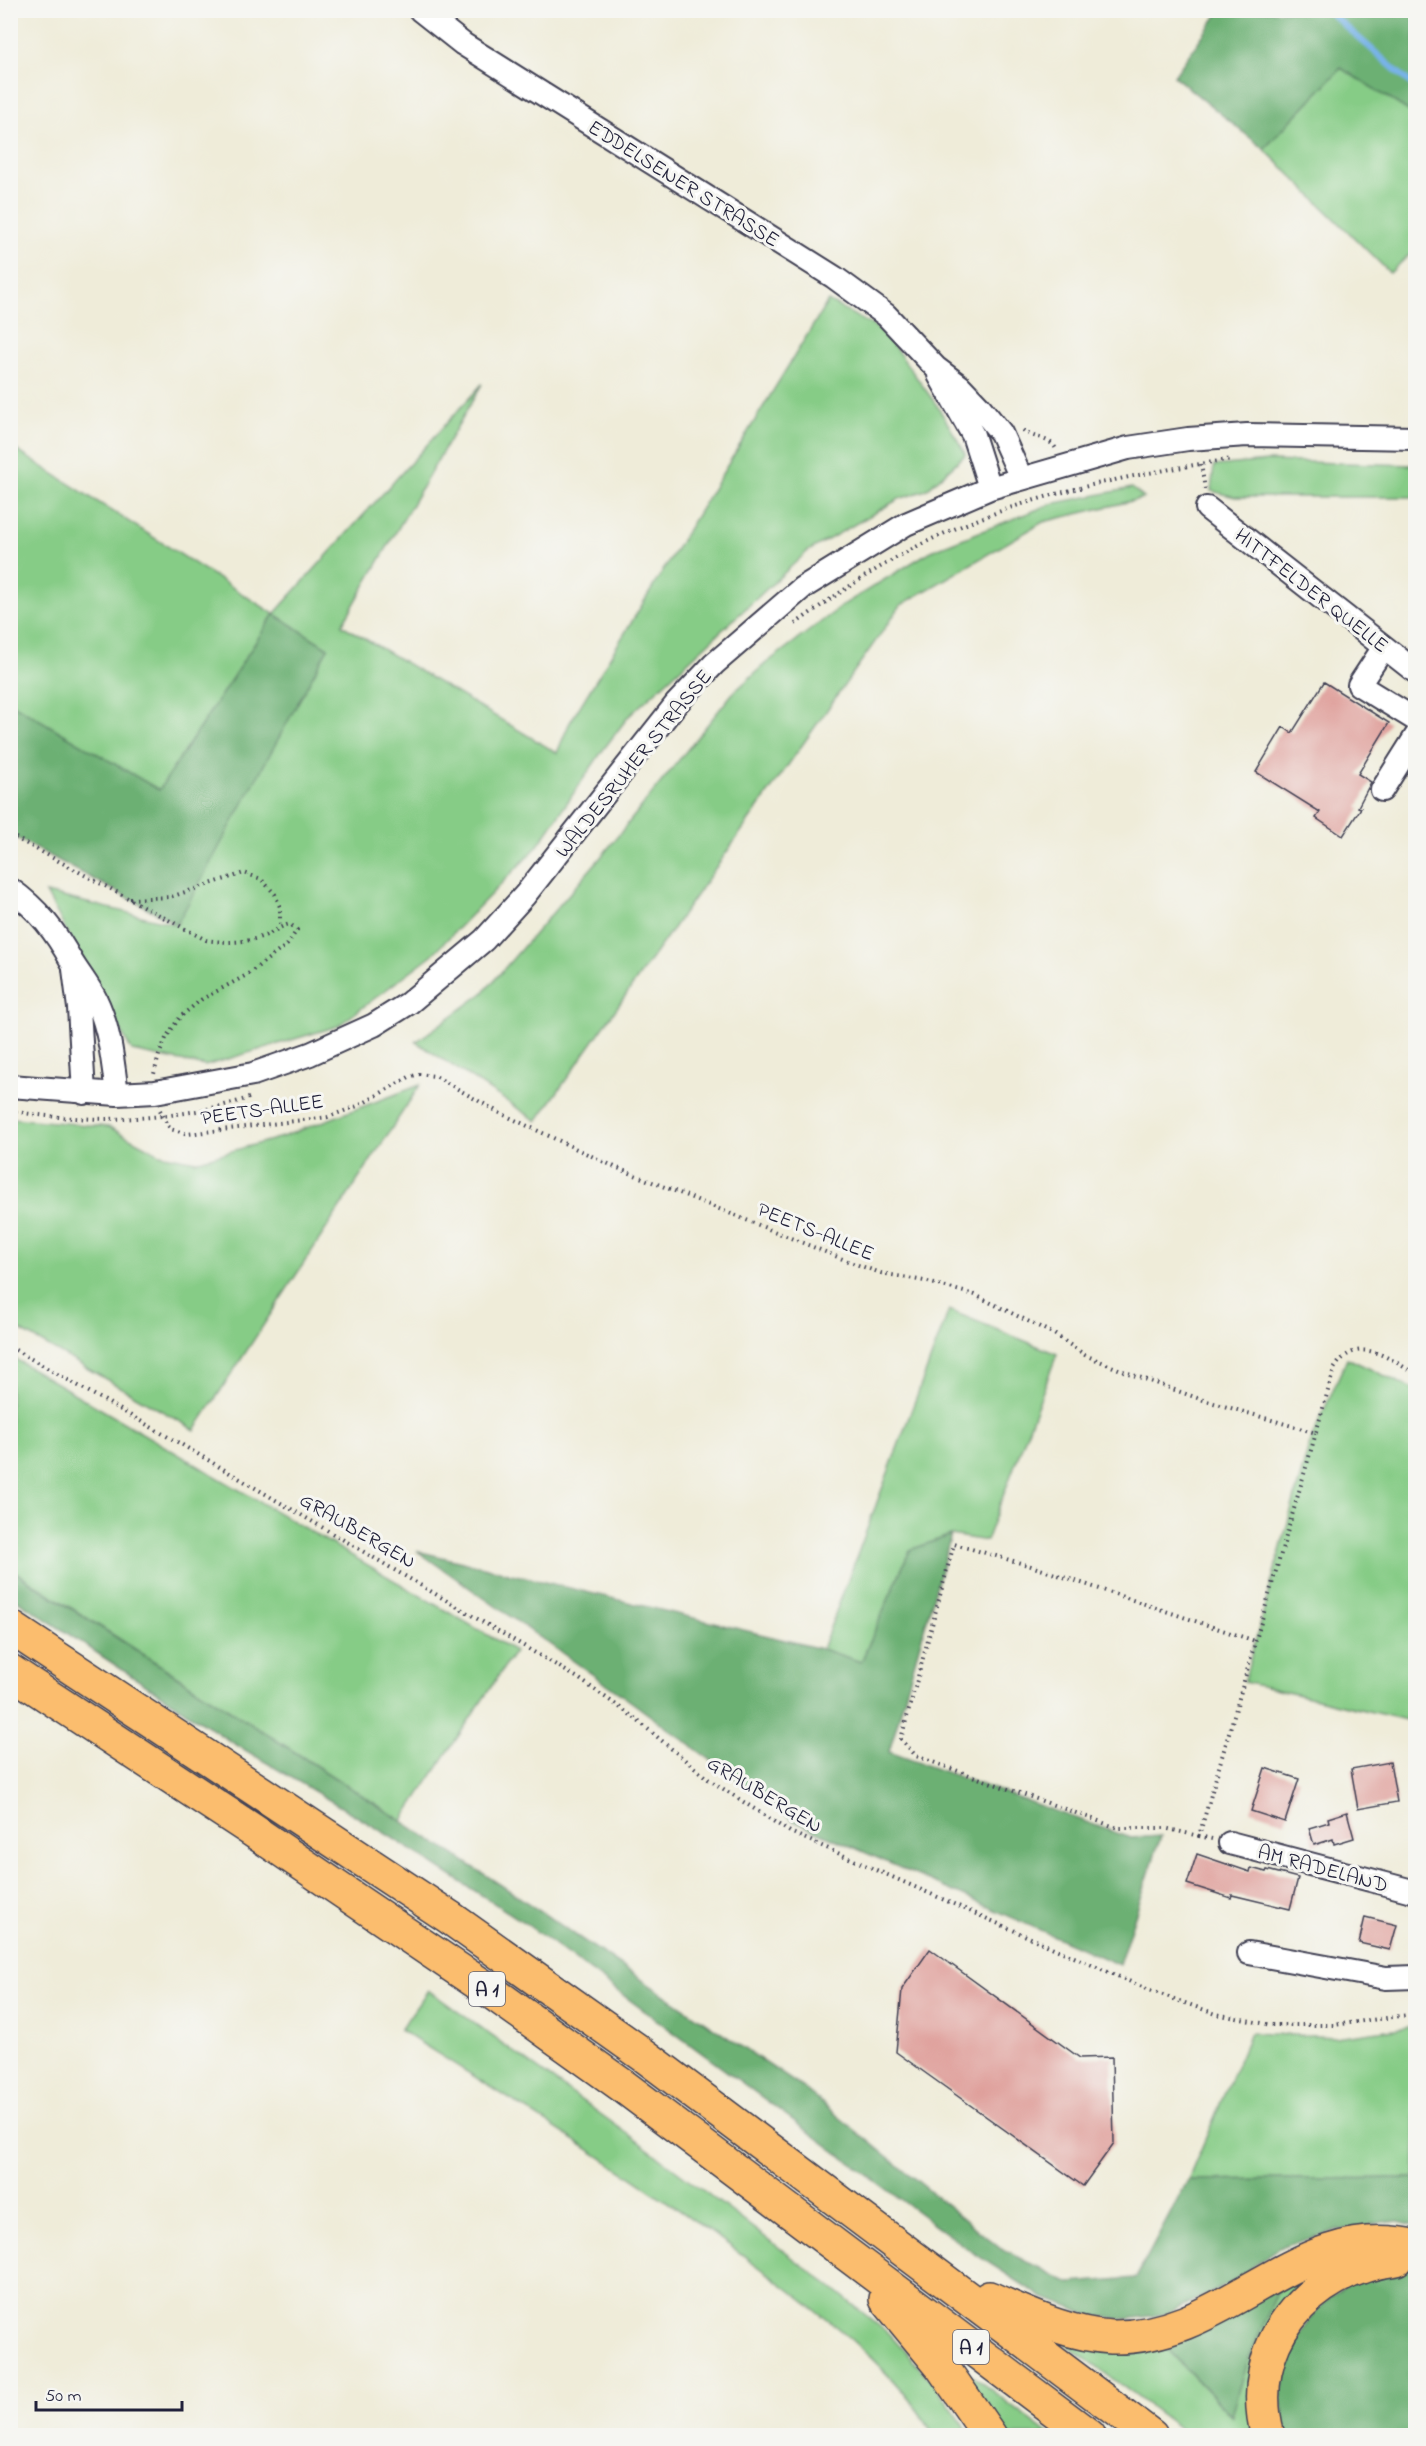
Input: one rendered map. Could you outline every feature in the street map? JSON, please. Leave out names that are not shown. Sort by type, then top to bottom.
[{"type":"highway","name":"A 1","points":[[10,1627],[449,1917],[645,2056],[1151,2436]]},
{"type":"highway","name":"A 1","points":[[10,1671],[242,1823],[493,1993],[632,2093],[1089,2436]]},
{"type":"highway","points":[[941,2278],[1062,2327],[1109,2337],[1127,2336],[1152,2334],[1174,2328],[1202,2316],[1321,2252],[1389,2242],[1416,2247]]},
{"type":"highway","points":[[1268,2436],[1263,2412],[1264,2370],[1270,2353],[1288,2320],[1327,2280],[1345,2271],[1368,2263],[1416,2257]]},
{"type":"highway","points":[[853,2258],[943,2368],[990,2436]]},
{"type":"street","name":"EDDELSENER STRASSE","points":[[420,10],[463,45],[834,277],[886,315],[936,368],[960,386],[998,428],[1009,446],[1022,478]]},
{"type":"street","name":"EDDELSENER STRASSE","points":[[936,368],[973,435],[990,488]]},
{"type":"street","name":"WALDESRUHER STRASSE","points":[[10,1086],[84,1093],[117,1094],[163,1091],[253,1074],[310,1054],[374,1025],[409,1003],[484,940],[525,895],[676,704],[714,664],[802,588],[906,524],[990,488],[1128,448],[1188,439],[1247,435],[1416,438]]},
{"type":"street","name":"HITTFELDER QUELLE","points":[[1207,508],[1416,672]]},
{"type":"street","points":[[1384,647],[1359,685],[1416,720]]},
{"type":"street","points":[[1382,790],[1416,736]]},
{"type":"street","points":[[10,889],[39,913],[52,928],[86,981],[101,1013],[111,1050],[117,1094]]},
{"type":"street","points":[[74,964],[84,1093]]},
{"type":"street","name":"AM RADELAND","points":[[1230,1843],[1416,1892]]},
{"type":"street","points":[[1249,1953],[1386,1978],[1416,1977]]},
{"type":"path","points":[[1070,490],[1142,473],[1201,464]]},
{"type":"path","points":[[10,835],[206,940],[221,942],[264,936],[280,926],[290,924],[294,927],[297,933],[293,939],[245,976],[202,999],[180,1017],[167,1036],[154,1073]]},
{"type":"path","points":[[129,899],[170,897],[244,873],[261,879],[275,894],[280,907],[280,926]]},
{"type":"path","name":"PEETS-ALLEE","points":[[162,1116],[170,1129],[188,1134],[298,1123],[328,1117],[360,1105],[409,1077],[419,1074],[435,1076],[498,1112],[615,1167],[850,1263],[975,1296],[1054,1334],[1085,1355],[1128,1373],[1200,1399],[1316,1433]]},
{"type":"path","name":"GRAUBERGEN","points":[[10,1347],[578,1678],[632,1716],[708,1779],[790,1832],[1149,1990],[1216,2014],[1270,2025],[1335,2025],[1416,2014]]},
{"type":"path","points":[[1200,1836],[1334,1369],[1340,1359],[1349,1353],[1363,1349],[1382,1354],[1416,1374]]},
{"type":"path","points":[[1230,1843],[1164,1828],[1118,1828],[916,1756],[900,1739],[954,1544],[1031,1566],[1255,1641]]},
{"type":"green space","points":[[1220,11],[1415,11],[1415,115],[1341,68],[1264,149],[1174,76]]},
{"type":"green space","points":[[1341,68],[1415,115],[1415,258],[1410,254],[1390,273],[1264,149]]},
{"type":"green space","points":[[828,301],[883,331],[938,407],[966,454],[926,490],[899,499],[808,551],[628,717],[537,847],[432,955],[338,1026],[205,1066],[132,1051],[46,893],[174,924],[328,648],[274,614],[482,384],[342,625],[557,753],[569,724]]},
{"type":"green space","points":[[10,446],[274,614],[159,790],[11,703]]},
{"type":"green space","points":[[1268,461],[1415,465],[1415,497],[1235,497],[1211,491],[1214,466]]},
{"type":"green space","points":[[1132,488],[1144,498],[1043,522],[901,605],[537,1121],[416,1042],[483,993],[601,857],[732,694],[765,664],[846,603],[931,551],[1051,504]]},
{"type":"green space","points":[[274,614],[328,648],[177,924],[11,835],[11,703],[159,790]]},
{"type":"green space","points":[[420,1085],[195,1430],[11,1325],[11,1118],[109,1127],[160,1154],[196,1161],[282,1137]]},
{"type":"green space","points":[[949,1310],[1057,1354],[986,1541],[951,1535],[910,1550],[861,1662],[822,1649]]},
{"type":"green space","points":[[10,1356],[515,1651],[402,1821],[11,1569]]},
{"type":"green space","points":[[1347,1358],[1415,1390],[1415,1722],[1244,1682],[1310,1442]]},
{"type":"green space","points":[[951,1535],[889,1752],[1131,1838],[1161,1836],[1119,1965],[794,1821],[626,1698],[417,1551],[822,1649],[861,1662],[910,1550]]},
{"type":"green space","points":[[10,1569],[501,1885],[806,2090],[1001,2249],[1070,2283],[1136,2278],[1188,2180],[1415,2178],[1415,2225],[1398,2221],[1334,2231],[1279,2248],[1227,2285],[1166,2314],[1128,2319],[1092,2316],[1042,2297],[972,2252],[525,1923],[388,1835],[230,1741],[11,1596]]},
{"type":"green space","points":[[428,1990],[631,2136],[830,2286],[889,2334],[935,2385],[971,2435],[934,2435],[898,2386],[877,2364],[832,2323],[783,2285],[626,2174],[400,2030]]},
{"type":"green space","points":[[1415,2026],[1415,2178],[1188,2180],[1250,2033],[1336,2037]]},
{"type":"green space","points":[[1316,2262],[1302,2294],[1263,2435],[1189,2435],[1056,2337],[1159,2340],[1231,2416],[1248,2360],[1282,2281]]},
{"type":"green space","points":[[1405,2268],[1415,2270],[1415,2435],[1286,2435],[1280,2394],[1291,2355],[1310,2318],[1330,2297],[1363,2274]]},
{"type":"green space","points":[[1282,2281],[1248,2360],[1232,2416],[1159,2340]]},
{"type":"green space","points":[[951,2360],[1051,2435],[997,2435]]},
{"type":"building","points":[[1324,682],[1389,723],[1358,774],[1371,782],[1358,807],[1361,808],[1343,836],[1316,818],[1320,812],[1256,772],[1283,727],[1292,733]]},
{"type":"building","points":[[1390,1762],[1397,1802],[1358,1809],[1351,1769]]},
{"type":"building","points":[[1265,1768],[1299,1779],[1285,1822],[1251,1811]]},
{"type":"building","points":[[1347,1812],[1354,1838],[1334,1844],[1333,1839],[1314,1845],[1309,1828],[1329,1822],[1328,1818]]},
{"type":"building","points":[[1197,1854],[1250,1872],[1251,1868],[1266,1872],[1267,1870],[1298,1878],[1290,1909],[1232,1895],[1231,1898],[1187,1884]]},
{"type":"building","points":[[1365,1917],[1397,1925],[1390,1950],[1359,1943]]},
{"type":"building","points":[[930,1949],[1080,2058],[1112,2057],[1114,2143],[1083,2186],[896,2052],[902,1989]]},
{"type":"waterway","points":[[1327,10],[1416,88]]}]
